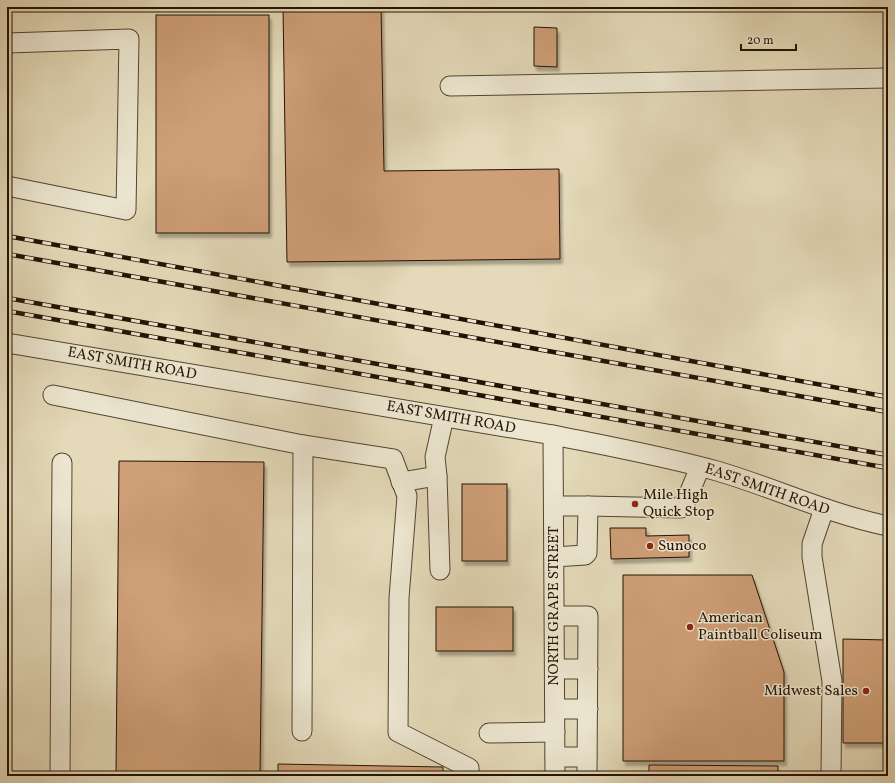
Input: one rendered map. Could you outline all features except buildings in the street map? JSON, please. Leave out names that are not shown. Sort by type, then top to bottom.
[{"type":"street","points":[[7,43],[129,39],[126,210],[7,186]]},
{"type":"street","points":[[450,86],[888,78]]},
{"type":"street","name":"EAST SMITH ROAD","points":[[7,343],[553,435],[641,452],[700,467],[759,485],[849,517],[888,526]]},
{"type":"street","points":[[53,395],[303,445],[393,459],[407,496],[401,553],[399,598],[398,732],[469,768],[469,776]]},
{"type":"street","points":[[440,570],[435,457],[444,417]]},
{"type":"street","name":"NORTH GRAPE STREET","points":[[553,435],[555,776]]},
{"type":"street","points":[[302,731],[303,445]]},
{"type":"street","points":[[60,776],[62,463]]},
{"type":"street","points":[[554,506],[681,508],[684,506],[700,467]]},
{"type":"street","points":[[401,482],[437,476]]},
{"type":"street","points":[[554,557],[585,555],[588,553],[588,506]]},
{"type":"street","points":[[824,509],[812,544],[812,557],[832,681],[831,776]]},
{"type":"street","points":[[554,616],[588,616],[587,776]]},
{"type":"street","points":[[555,670],[588,669]]},
{"type":"street","points":[[555,709],[588,709]]},
{"type":"street","points":[[489,733],[555,732]]},
{"type":"street","points":[[555,757],[588,757]]},
{"type":"railway","points":[[7,236],[888,397]]},
{"type":"railway","points":[[7,254],[888,412]]},
{"type":"railway","points":[[7,298],[888,455]]},
{"type":"railway","points":[[7,311],[888,468]]},
{"type":"place","name":"Mile High Quick Stop","points":[[635,504]]},
{"type":"place","name":"Sunoco","points":[[650,546]]},
{"type":"place","name":"American Paintball Coliseum","points":[[690,627]]},
{"type":"place","name":"Midwest Sales","points":[[866,691]]}]
